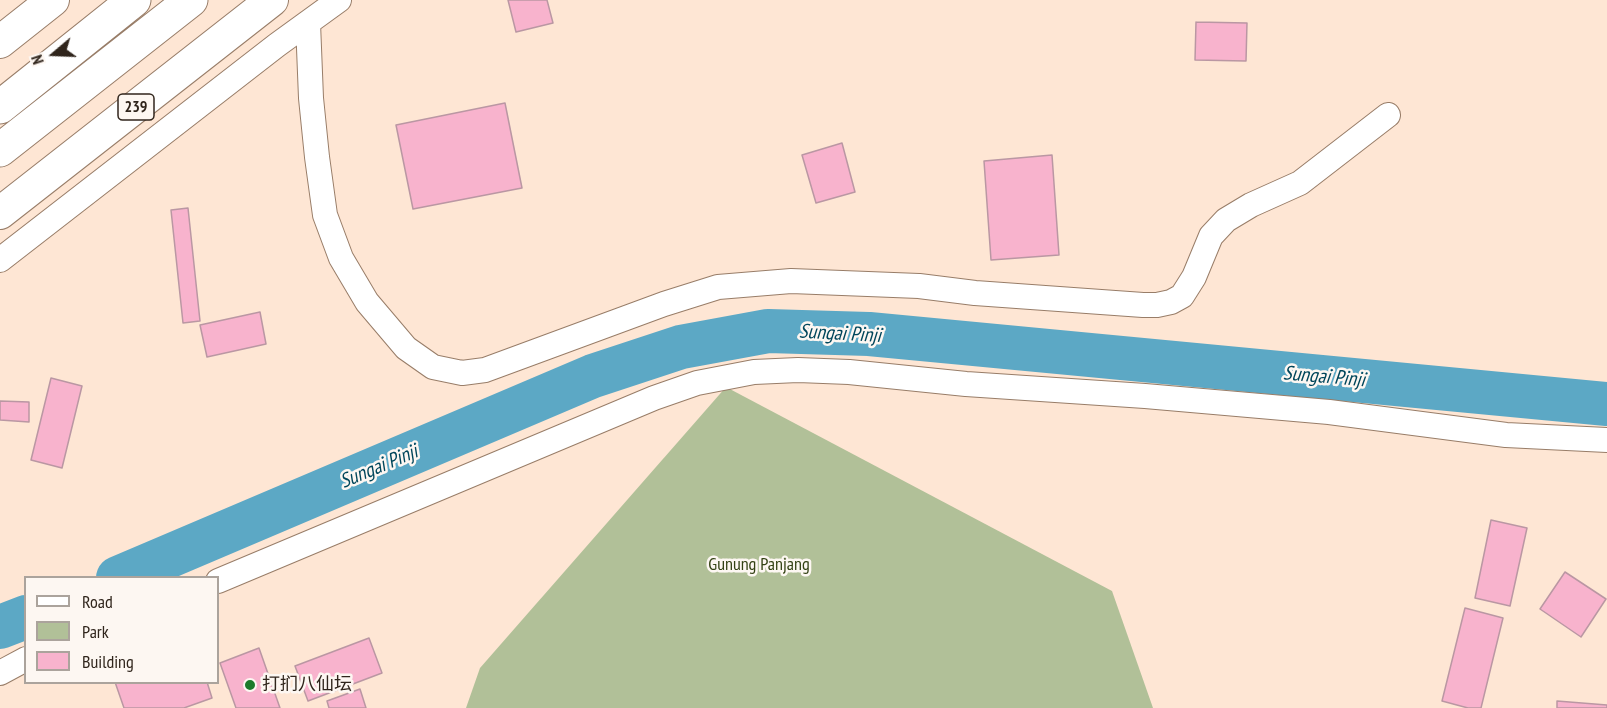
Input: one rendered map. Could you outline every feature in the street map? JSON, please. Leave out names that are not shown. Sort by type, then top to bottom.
[{"type":"highway","points":[[0,106],[134,0]]},
{"type":"highway","points":[[0,150],[191,0]]},
{"type":"main road","points":[[0,42],[53,0]]},
{"type":"main road","name":"239","points":[[0,213],[272,0]]},
{"type":"street","points":[[0,260],[277,45],[339,0]]},
{"type":"street","points":[[308,23],[311,98],[318,169],[325,215],[341,258],[368,302],[406,348],[433,367],[462,373],[485,370],[664,304],[718,287],[792,281],[919,286],[975,293],[1143,305],[1171,302],[1182,296],[1194,277],[1211,236],[1226,220],[1251,205],[1300,183],[1388,115]]},
{"type":"street","points":[[219,581],[654,398],[697,383],[754,372],[798,370],[849,372],[966,384],[1145,396],[1329,412],[1506,435],[1607,440]]},
{"type":"street","points":[[0,673],[24,660]]},
{"type":"green space","name":"Gunung Panjang","points":[[726,387],[1112,591],[1153,708],[466,708],[480,668]]},
{"type":"building","points":[[508,0],[547,0],[553,23],[516,32]]},
{"type":"building","points":[[1196,22],[1247,23],[1246,61],[1195,60]]},
{"type":"building","points":[[505,103],[522,188],[413,209],[396,125]]},
{"type":"building","points":[[842,143],[855,192],[816,203],[802,155]]},
{"type":"building","points":[[1052,155],[1059,255],[991,260],[984,161]]},
{"type":"building","points":[[188,208],[200,321],[183,323],[171,210]]},
{"type":"building","points":[[260,312],[266,344],[207,357],[200,325]]},
{"type":"building","points":[[51,378],[82,386],[62,468],[31,460]]},
{"type":"building","points":[[0,401],[29,402],[29,422],[0,420]]},
{"type":"building","points":[[1491,520],[1527,528],[1510,606],[1475,598]]},
{"type":"building","points":[[1565,572],[1606,599],[1581,637],[1540,609]]},
{"type":"building","points":[[1465,608],[1503,618],[1481,708],[1468,708],[1442,701]]},
{"type":"building","points":[[369,638],[382,673],[308,701],[295,666]]},
{"type":"building","name":"打扪八仙坛","points":[[259,648],[280,708],[236,708],[220,663]]},
{"type":"building","points":[[116,684],[208,684],[212,698],[184,708],[124,708]]},
{"type":"building","points":[[360,689],[366,708],[329,708],[327,701]]},
{"type":"building","points":[[1557,701],[1607,705],[1607,708],[1557,708]]},
{"type":"waterway","name":"Sungai Pinji","points":[[123,576],[593,376],[681,347],[768,331],[869,334],[1607,404]]},
{"type":"waterway","name":"Sungai Pinji","points":[[0,627],[24,618]]},
{"type":"place","name":"打扪八仙坛","points":[[250,685]]}]
